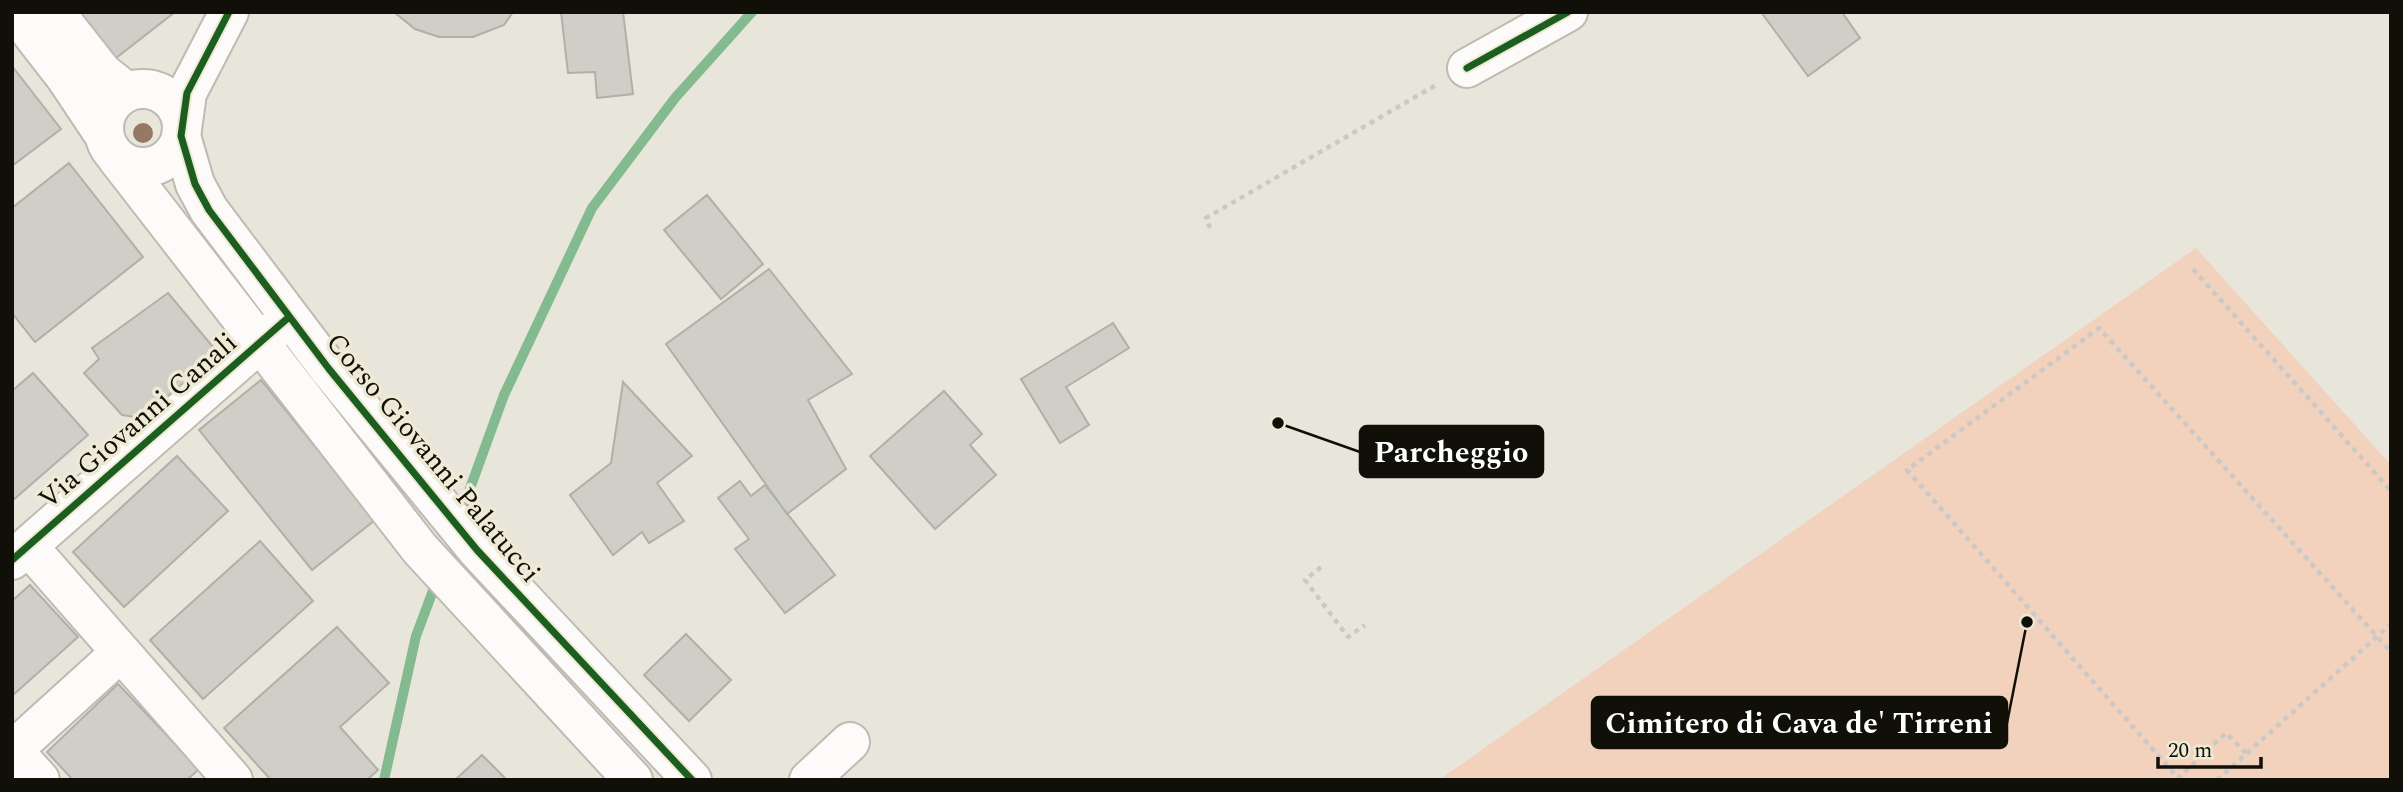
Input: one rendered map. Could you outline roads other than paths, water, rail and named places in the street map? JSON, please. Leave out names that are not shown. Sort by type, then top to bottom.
[{"type":"street","points":[[15,12],[66,78],[110,146],[420,548],[633,780]]},
{"type":"street","name":"Corso Giovanni Palatucci","points":[[55,12],[103,73],[134,91],[160,93],[176,108],[195,184],[209,210],[289,317],[477,550],[692,780]]},
{"type":"street","points":[[227,12],[187,93],[181,136],[176,149],[154,165],[140,167],[127,164],[110,146],[104,121],[113,103],[161,74],[227,12]]},
{"type":"street","points":[[1467,68],[1568,12]]},
{"type":"street","name":"Via Giovanni Canali","points":[[20,553],[289,317]]},
{"type":"street","points":[[20,553],[121,652],[233,780]]},
{"type":"street","points":[[487,621],[528,603]]},
{"type":"street","points":[[40,780],[13,750],[121,652]]},
{"type":"street","points":[[570,712],[601,683]]},
{"type":"street","points":[[809,780],[850,742]]},
{"type":"waterway","points":[[460,516],[504,395],[592,208],[675,98],[752,12]]},
{"type":"waterway","points":[[384,780],[416,636],[437,580]]},
{"type":"place","name":"Parcheggio","points":[[1278,423]]},
{"type":"place","name":"Cimitero di Cava de' Tirreni","points":[[2027,622]]}]
